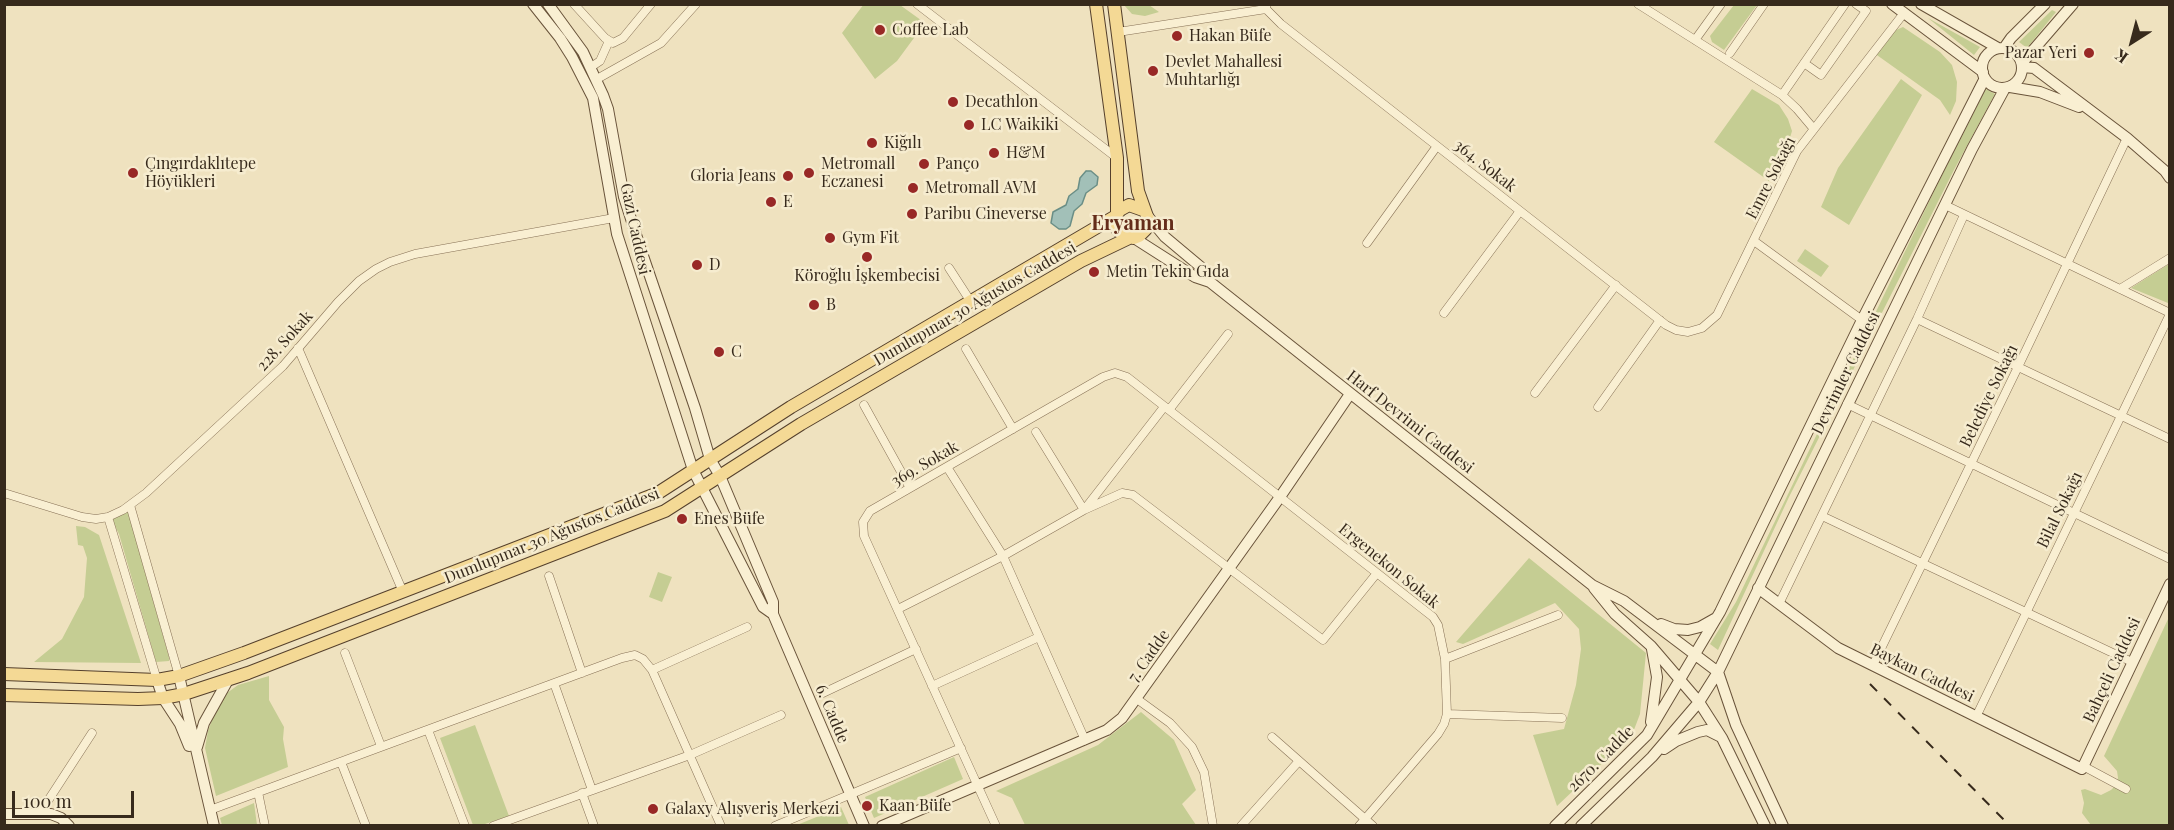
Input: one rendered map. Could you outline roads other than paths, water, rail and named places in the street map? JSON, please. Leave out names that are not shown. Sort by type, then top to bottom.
[{"type":"main road","name":"Gazi Caddesi","points":[[533,4],[586,69],[597,79],[608,109],[624,197],[710,459]]},
{"type":"main road","name":"Gazi Caddesi","points":[[548,4],[575,39],[586,69],[622,252],[693,470]]},
{"type":"main road","points":[[1096,4],[1117,158],[1117,229],[1120,233],[1132,238],[1139,236],[1148,224],[1138,191],[1114,4]]},
{"type":"main road","points":[[1892,4],[1984,75],[1994,86],[2040,92],[2090,111]]},
{"type":"main road","points":[[1922,4],[2001,48],[2016,53],[2022,65],[2034,68],[2168,170]]},
{"type":"main road","points":[[1984,75],[1984,60],[1992,51],[2001,48],[2045,4]]},
{"type":"main road","points":[[2008,88],[2019,80],[2022,65],[2073,4]]},
{"type":"main road","points":[[1102,35],[1118,32]]},
{"type":"main road","name":"Devrimler Caddesi","points":[[1694,655],[1717,618],[1984,75]]},
{"type":"main road","name":"Devrimler Caddesi","points":[[1718,672],[1945,205],[2008,88]]},
{"type":"main road","points":[[1117,215],[1124,207],[1129,206],[1145,212]]},
{"type":"main road","name":"Harf Devrimi Caddesi","points":[[1145,212],[1165,237],[1202,268],[1210,282],[1592,585],[1624,601],[1718,672]]},
{"type":"main road","name":"Dumlupınar 30 Ağustos Caddesi","points":[[4,674],[157,680],[179,676],[235,657],[658,493],[791,407],[1117,215]]},
{"type":"main road","name":"Harf Devrimi Caddesi","points":[[1132,238],[1195,278],[1210,282]]},
{"type":"main road","name":"Dumlupınar 30 Ağustos Caddesi","points":[[4,695],[163,698],[184,694],[257,670],[665,511],[801,424],[1081,261],[1132,238]]},
{"type":"main road","points":[[622,252],[640,247]]},
{"type":"main road","name":"7. Cadde","points":[[882,825],[1085,740],[1107,730],[1122,718],[1280,497],[1350,394]]},
{"type":"main road","name":"6. Cadde","points":[[710,459],[720,476],[773,602],[773,614],[864,825]]},
{"type":"main road","name":"6. Cadde","points":[[693,470],[763,607],[773,614]]},
{"type":"main road","name":"Bahçeli Caddesi","points":[[2082,768],[2169,584]]},
{"type":"main road","name":"Harf Devrimi Caddesi","points":[[1592,585],[1615,614],[1651,645],[1700,702],[1722,738],[1765,825]]},
{"type":"main road","name":"Baykan Caddesi","points":[[1758,588],[1838,648],[2082,768]]},
{"type":"main road","points":[[1648,619],[1674,629],[1688,630],[1700,627],[1717,618]]},
{"type":"main road","points":[[1647,735],[1654,711],[1657,677],[1651,645]]},
{"type":"main road","name":"2670. Cadde","points":[[1555,825],[1647,735],[1694,655]]},
{"type":"main road","points":[[1718,672],[1736,725],[1783,825]]},
{"type":"main road","name":"2670. Cadde","points":[[1586,824],[1652,757],[1700,702],[1718,672]]},
{"type":"main road","points":[[179,676],[214,825]]},
{"type":"main road","points":[[157,680],[163,698],[180,724],[196,756]]},
{"type":"main road","points":[[196,756],[204,723],[228,680]]},
{"type":"main road","points":[[1652,757],[1676,741],[1698,732],[1707,730],[1722,738]]},
{"type":"main road","points":[[4,814],[40,813],[61,818],[69,825]]},
{"type":"street","points":[[574,4],[613,43],[623,38],[651,4]]},
{"type":"street","points":[[597,79],[661,43],[696,4]]},
{"type":"street","points":[[917,4],[1117,158]]},
{"type":"street","points":[[1638,4],[1782,96],[1813,128]]},
{"type":"street","points":[[1695,40],[1721,4]]},
{"type":"street","points":[[1730,52],[1764,4]]},
{"type":"street","points":[[1782,96],[1845,4]]},
{"type":"street","points":[[1804,63],[1821,75],[1866,11],[1856,4]]},
{"type":"street","points":[[1118,32],[1266,7]]},
{"type":"street","name":"364. Sokak","points":[[1266,7],[1281,24],[1660,320],[1676,330],[1695,331]]},
{"type":"street","name":"Emre Sokağı","points":[[1695,331],[1710,322],[1723,306],[1797,151],[1904,13]]},
{"type":"street","points":[[586,69],[600,61],[609,41]]},
{"type":"street","name":"Belediye Sokağı","points":[[1873,665],[2019,367],[2127,138]]},
{"type":"street","points":[[1367,243],[1437,146]]},
{"type":"street","points":[[1945,205],[2169,314]]},
{"type":"street","points":[[1444,313],[1520,211]]},
{"type":"street","points":[[1779,604],[1917,319],[1964,215]]},
{"type":"street","name":"228. Sokak","points":[[108,517],[130,505],[283,366],[348,291],[368,274],[390,262],[416,254],[614,218]]},
{"type":"street","points":[[1754,241],[1862,320]]},
{"type":"street","points":[[2120,290],[2169,258]]},
{"type":"street","points":[[949,268],[970,302]]},
{"type":"street","points":[[1535,393],[1616,285]]},
{"type":"street","name":"Bilal Sokağı","points":[[1976,717],[2169,314]]},
{"type":"street","points":[[1917,319],[2169,439]]},
{"type":"street","points":[[1598,407],[1660,320]]},
{"type":"street","points":[[1084,510],[1228,334]]},
{"type":"street","points":[[298,348],[403,592]]},
{"type":"street","points":[[966,349],[1012,429]]},
{"type":"street","name":"369. Sokak","points":[[996,825],[864,536],[863,522],[870,511],[1109,374],[1115,373],[1127,377],[1280,497]]},
{"type":"street","points":[[1847,404],[2169,559]]},
{"type":"street","points":[[864,405],[910,488]]},
{"type":"street","points":[[1036,432],[1084,510]]},
{"type":"street","points":[[947,467],[1003,555],[1085,740]]},
{"type":"street","points":[[4,493],[82,517],[96,519],[108,517],[157,680]]},
{"type":"street","points":[[898,609],[1084,510],[1122,493],[1133,495],[1323,640],[1377,573]]},
{"type":"street","name":"Ergenekon Sokak","points":[[1280,497],[1432,617],[1438,625],[1445,659],[1447,714]]},
{"type":"street","points":[[130,505],[179,676]]},
{"type":"street","points":[[1822,516],[2132,662]]},
{"type":"street","points":[[549,576],[582,673]]},
{"type":"street","points":[[1445,659],[1558,615]]},
{"type":"street","points":[[652,670],[747,627]]},
{"type":"street","points":[[932,686],[1039,637]]},
{"type":"street","points":[[821,694],[916,649]]},
{"type":"street","points":[[345,653],[381,746]]},
{"type":"street","points":[[210,810],[635,655],[643,659],[652,670],[721,825]]},
{"type":"street","points":[[554,683],[592,790]]},
{"type":"street","points":[[1137,699],[1170,723],[1192,747],[1204,772],[1213,825]]},
{"type":"street","points":[[1359,825],[1438,734],[1447,714],[1562,718]]},
{"type":"street","points":[[494,825],[690,755],[781,715]]},
{"type":"street","points":[[428,730],[465,825]]},
{"type":"street","points":[[40,813],[92,733]]},
{"type":"street","points":[[1272,737],[1373,825]]},
{"type":"street","points":[[775,825],[961,748]]},
{"type":"street","points":[[1241,825],[1299,761]]},
{"type":"street","points":[[341,762],[366,825]]},
{"type":"street","points":[[2082,768],[2126,789]]},
{"type":"street","points":[[258,792],[265,825]]},
{"type":"street","points":[[582,793],[594,825]]},
{"type":"water","points":[[1086,171],[1091,171],[1098,177],[1097,185],[1086,193],[1082,204],[1074,211],[1070,226],[1066,229],[1059,229],[1051,223],[1053,212],[1066,205],[1069,196],[1078,189],[1080,178]]},
{"type":"railway","points":[[1870,684],[2010,826]]},
{"type":"place","name":"Coffee Lab","points":[[880,30]]},
{"type":"place","name":"Hakan Büfe","points":[[1177,36]]},
{"type":"place","name":"Pazar Yeri","points":[[2089,53]]},
{"type":"place","name":"Devlet Mahallesi Muhtarlığı","points":[[1153,71]]},
{"type":"place","name":"Decathlon","points":[[953,102]]},
{"type":"place","name":"LC Waikiki","points":[[969,125]]},
{"type":"place","name":"Kiğılı","points":[[872,143]]},
{"type":"place","name":"H&M","points":[[994,153]]},
{"type":"place","name":"Panço","points":[[924,164]]},
{"type":"place","name":"Çıngırdaklıtepe Höyükleri","points":[[133,173]]},
{"type":"place","name":"Metromall Eczanesi","points":[[809,173]]},
{"type":"place","name":"Gloria Jeans","points":[[788,176]]},
{"type":"place","name":"Metromall AVM","points":[[913,188]]},
{"type":"place","name":"E","points":[[771,202]]},
{"type":"place","name":"Paribu Cineverse","points":[[912,214]]},
{"type":"place","name":"Gym Fit","points":[[830,238]]},
{"type":"place","name":"Köroğlu İşkembecisi","points":[[867,257]]},
{"type":"place","name":"D","points":[[697,265]]},
{"type":"place","name":"Metin Tekin Gıda","points":[[1094,272]]},
{"type":"place","name":"B","points":[[814,305]]},
{"type":"place","name":"C","points":[[719,352]]},
{"type":"place","name":"Enes Büfe","points":[[682,519]]},
{"type":"place","name":"Kaan Büfe","points":[[867,806]]},
{"type":"place","name":"Galaxy Alışveriş Merkezi","points":[[653,809]]},
{"type":"district","name":"Eryaman","points":[[1133,224]]}]
